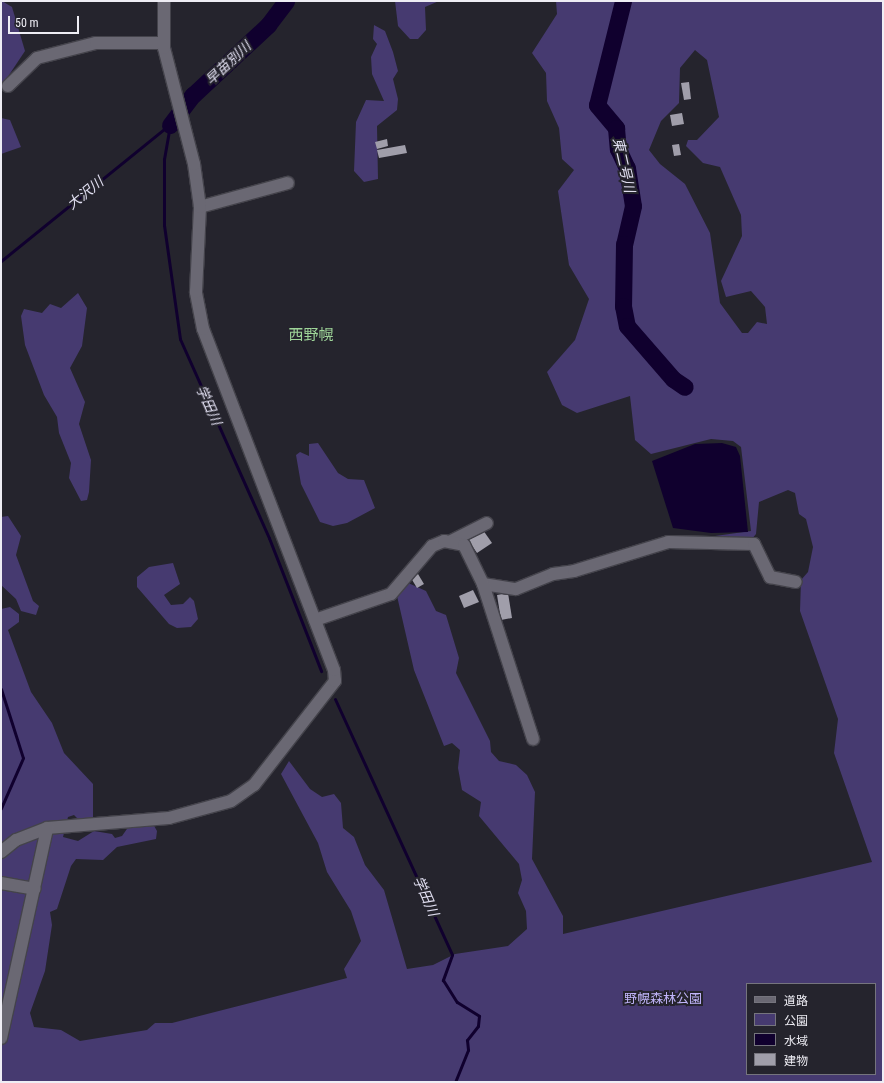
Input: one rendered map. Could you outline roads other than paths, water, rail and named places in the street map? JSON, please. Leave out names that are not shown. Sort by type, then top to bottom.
[{"type":"street","points":[[1,852],[16,840],[47,828],[198,813],[231,801],[254,785],[335,681],[315,620],[203,329],[196,292],[200,207],[194,164],[174,94],[164,43],[164,1]]},
{"type":"street","points":[[8,86],[37,58],[96,42],[164,43]]},
{"type":"street","points":[[200,207],[288,183]]},
{"type":"street","points":[[315,620],[391,594],[425,551],[451,541],[487,523]]},
{"type":"street","points":[[451,541],[464,545],[483,584],[532,739]]},
{"type":"street","points":[[483,584],[516,589],[553,574],[574,571],[668,542],[754,544],[770,577],[796,582]]},
{"type":"street","points":[[1,1038],[47,828]]},
{"type":"street","points":[[1,883],[34,889]]},
{"type":"water","points":[[722,443],[736,447],[740,456],[748,532],[711,533],[673,528],[652,461],[695,444]]},
{"type":"waterway","name":"早苗別川","points":[[170,125],[193,95],[268,25],[286,1]]},
{"type":"waterway","name":"東二号川","points":[[623,1],[597,105],[616,128],[618,149],[627,168],[633,206],[624,244],[623,306],[627,326],[673,379],[685,387]]},
{"type":"waterway","name":"大沢川","points":[[1,261],[169,125]]},
{"type":"waterway","name":"学田川","points":[[170,125],[164,159],[164,225],[180,339],[269,538],[321,671]]},
{"type":"waterway","name":"大沢川","points":[[1,689],[23,758],[1,808]]},
{"type":"waterway","name":"学田川","points":[[335,699],[452,955],[443,980],[457,1002],[479,1016],[478,1026],[467,1040],[468,1050],[455,1082]]},
{"type":"district","name":"西野幌","points":[[311,336]]},
{"type":"park label","name":"野幌森林公園","points":[[663,999]]}]
